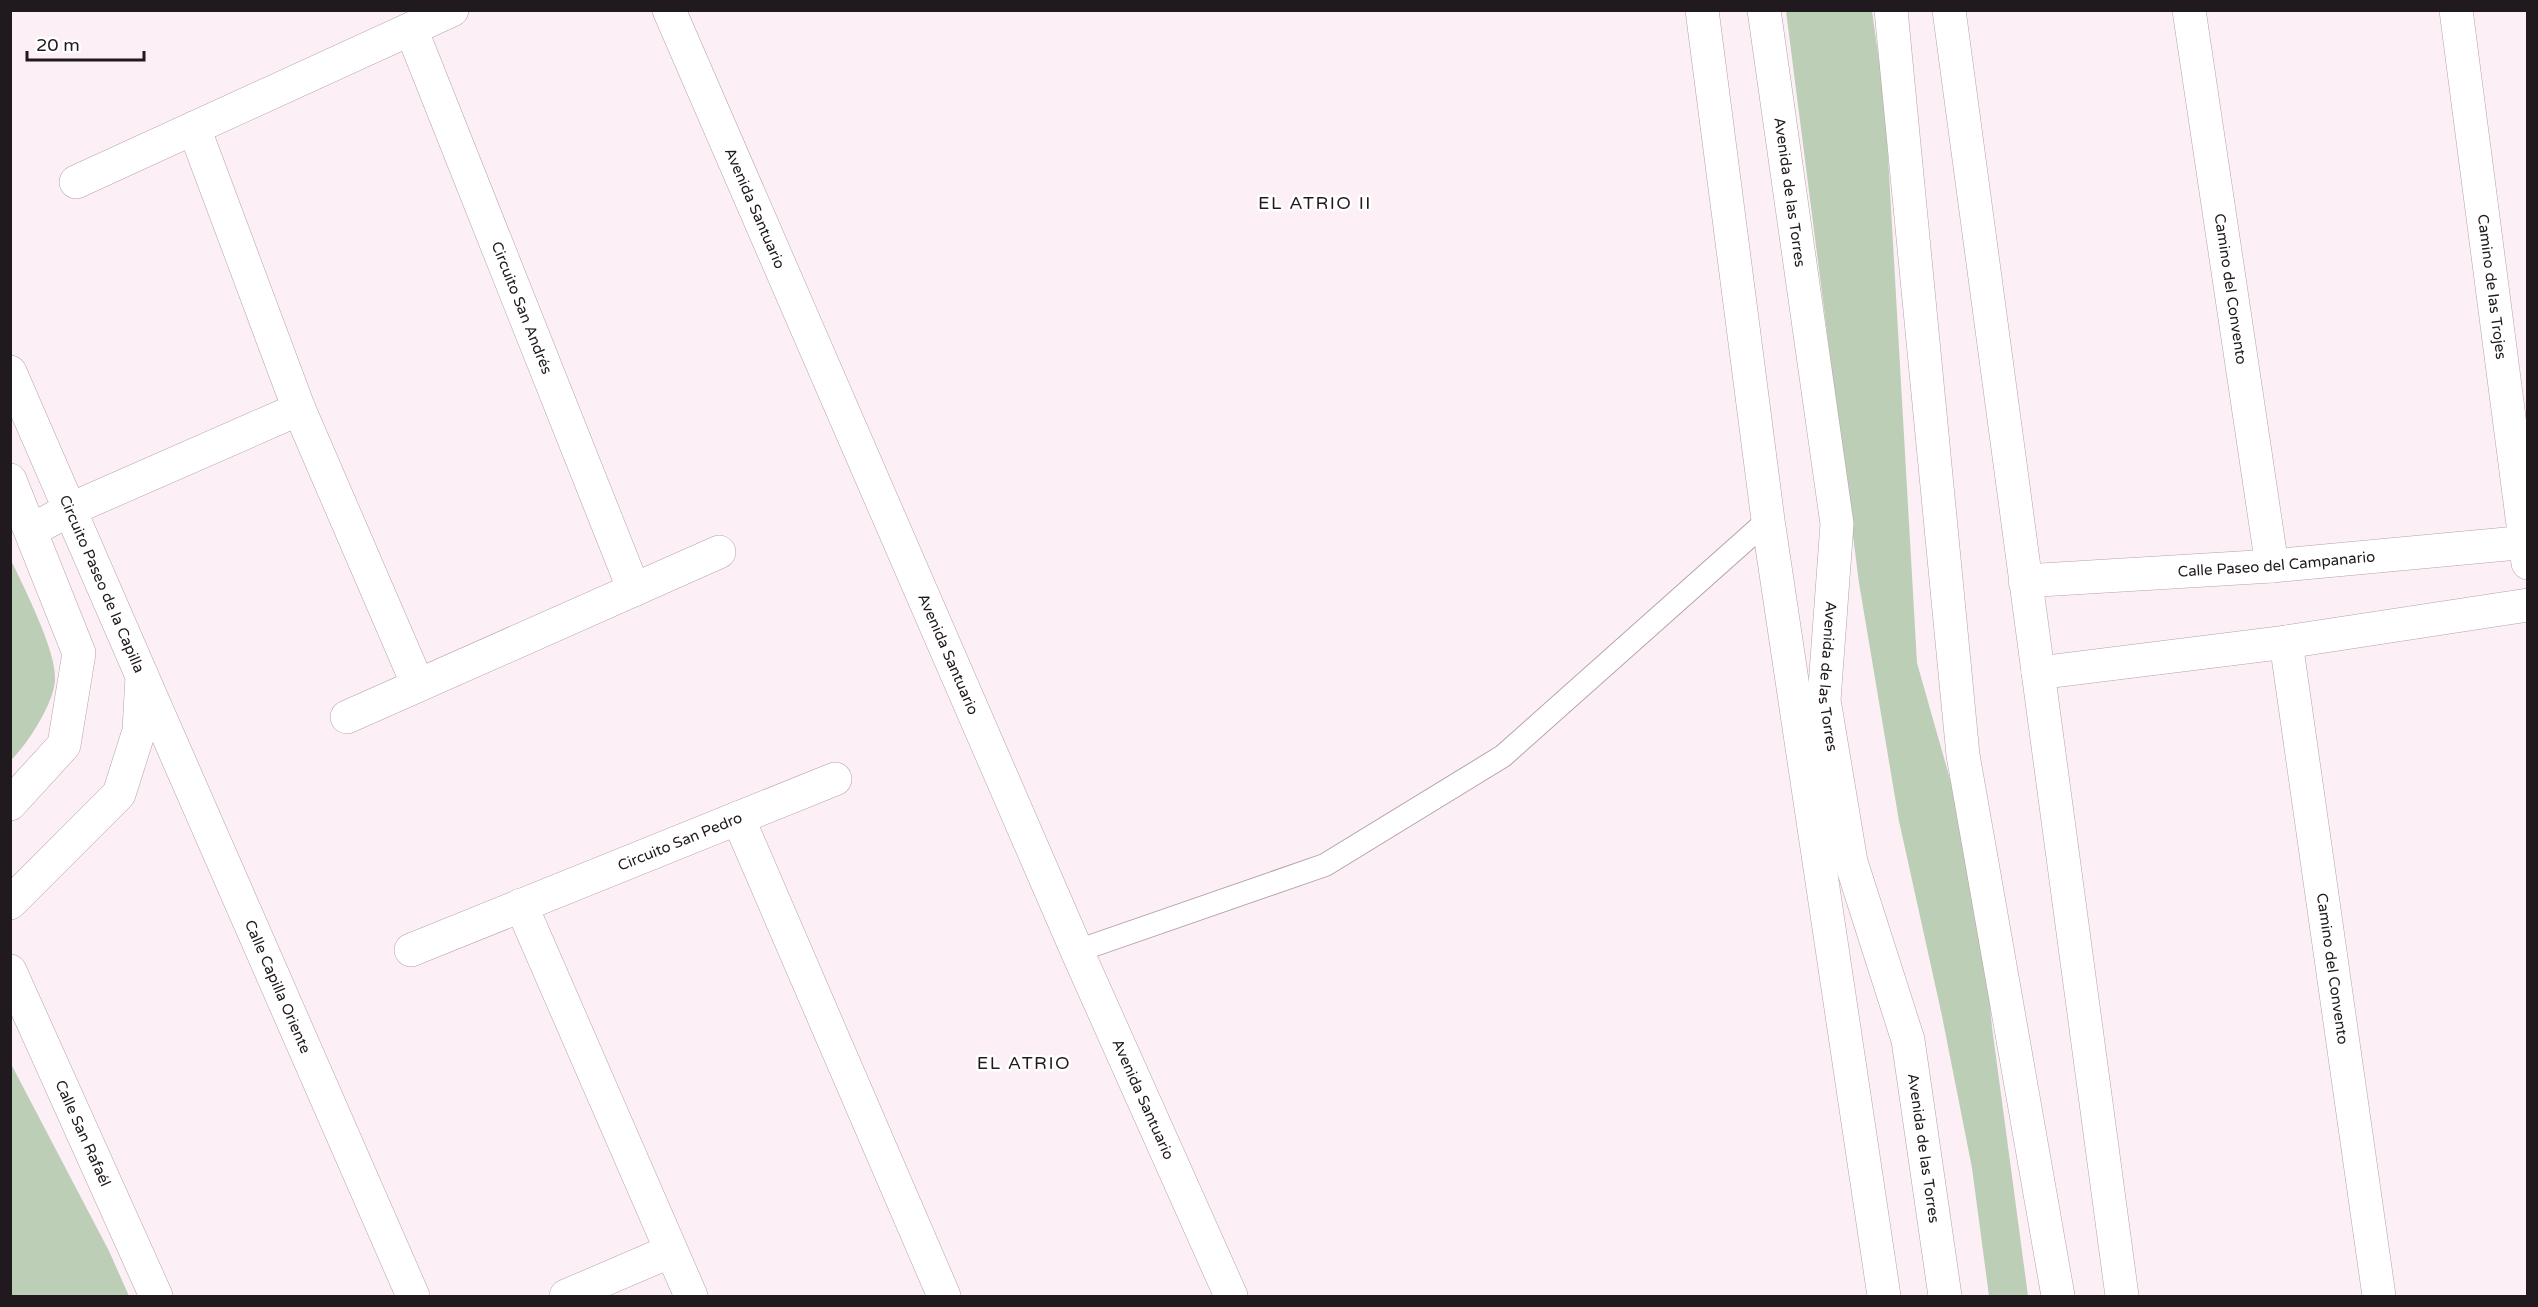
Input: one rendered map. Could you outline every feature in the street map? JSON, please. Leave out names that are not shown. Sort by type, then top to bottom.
[{"type":"street","points":[[76,182],[452,10]]},
{"type":"street","name":"Avenida Santuario","points":[[669,10],[1077,951],[1230,1296]]},
{"type":"street","name":"Avenida de las Torres","points":[[1702,10],[1768,520],[1884,1296]]},
{"type":"street","name":"Avenida de las Torres","points":[[1764,10],[1836,524],[1824,700],[1851,862],[1908,1040],[1945,1296]]},
{"type":"street","points":[[1891,10],[1963,755],[2058,1296]]},
{"type":"street","points":[[1949,10],[2122,1296]]},
{"type":"street","name":"Camino del Convento","points":[[2189,10],[2272,566]]},
{"type":"street","name":"Camino de las Trojes","points":[[2456,10],[2526,549]]},
{"type":"street","name":"Circuito San Andrés","points":[[411,29],[634,590]]},
{"type":"street","points":[[194,128],[299,409],[418,685]]},
{"type":"street","name":"Circuito Paseo de la Capilla","points":[[10,372],[142,676],[139,731],[119,794],[10,903]]},
{"type":"street","points":[[32,530],[70,509],[299,409]]},
{"type":"street","points":[[10,480],[32,530],[79,653],[64,745],[10,804]]},
{"type":"street","name":"Calle Paseo del Campanario","points":[[2025,581],[2526,549]]},
{"type":"street","points":[[347,717],[719,552]]},
{"type":"street","points":[[2038,673],[2286,642],[2528,605]]},
{"type":"street","name":"Camino del Convento","points":[[2286,642],[2379,1296]]},
{"type":"street","name":"Calle Capilla Oriente","points":[[142,676],[413,1296]]},
{"type":"street","points":[[738,818],[835,779]]},
{"type":"street","name":"Circuito San Pedro","points":[[411,950],[738,818],[944,1296]]},
{"type":"street","points":[[521,905],[691,1296]]},
{"type":"street","name":"Calle San Rafaél","points":[[10,971],[156,1296]]},
{"type":"street","points":[[566,1296],[671,1251]]},
{"type":"lane","points":[[1077,951],[1325,865],[1503,756],[1768,520]]},
{"type":"green space","points":[[1786,11],[1872,11],[1885,103],[1917,663],[1977,874],[1992,1027],[2028,1296],[1989,1296],[1972,1168],[1942,1016],[1899,821],[1859,583]]},
{"type":"green space","points":[[10,558],[45,636],[51,653],[55,680],[50,700],[39,723],[11,760]]},
{"type":"green space","points":[[10,1062],[109,1251],[129,1296],[11,1296]]},
{"type":"district","name":"EL ATRIO II","points":[[1315,203]]},
{"type":"district","name":"EL ATRIO","points":[[1024,1063]]}]
